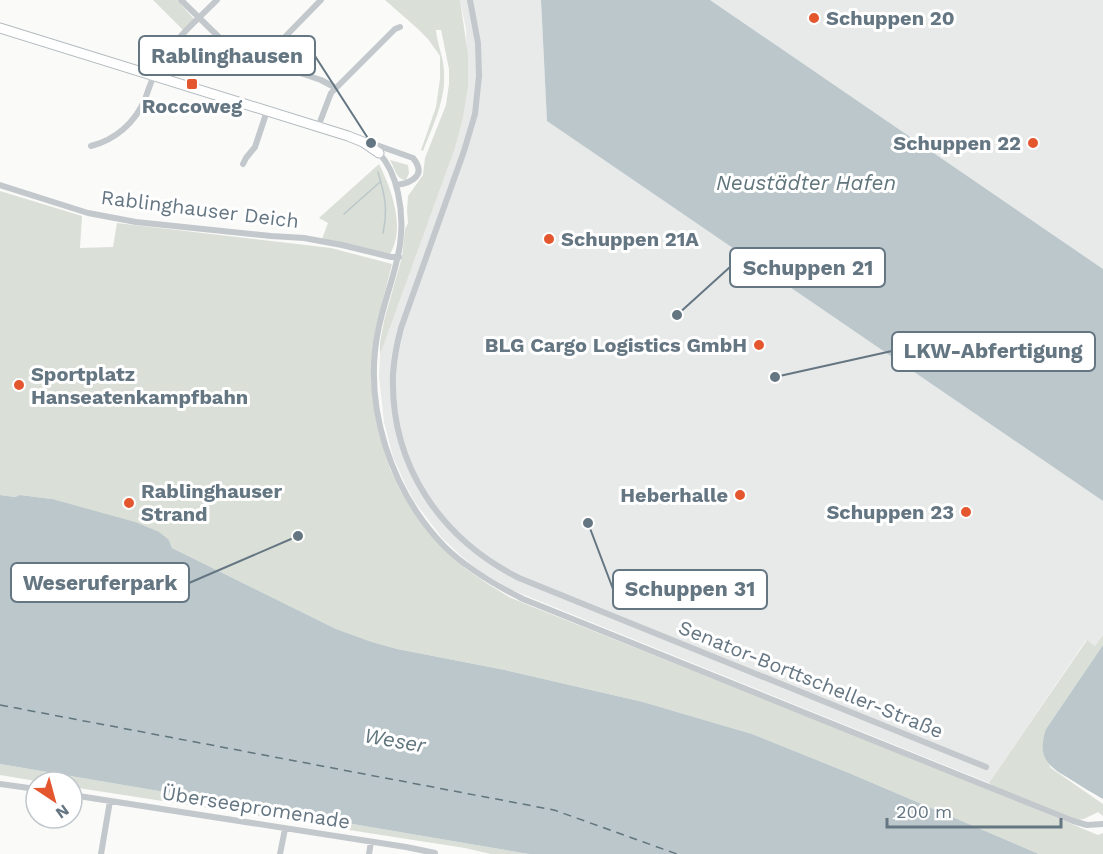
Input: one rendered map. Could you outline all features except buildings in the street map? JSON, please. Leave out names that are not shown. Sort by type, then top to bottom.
[{"type":"street","points":[[181,0],[227,45],[238,52],[321,80],[336,88]]},
{"type":"street","points":[[92,146],[110,140],[126,130],[141,108],[153,75],[172,46],[217,0]]},
{"type":"street","points":[[264,61],[321,0]]},
{"type":"street","name":"Senator-Borttscheller-Straße","points":[[470,0],[478,43],[479,65],[475,114],[401,328],[393,373],[396,422],[413,472],[425,496],[462,541],[492,564],[519,578],[986,767]]},
{"type":"street","points":[[318,127],[331,93],[394,29],[400,27]]},
{"type":"street","points":[[0,28],[318,127],[363,142],[379,153],[387,164],[396,185],[402,215],[402,242],[378,332],[374,374],[375,392],[387,451],[396,475],[414,507],[445,546],[489,581],[523,599],[1073,821],[1087,825],[1103,824]]},
{"type":"street","points":[[243,164],[255,147],[267,111]]},
{"type":"street","points":[[363,142],[414,158],[419,167],[418,175],[414,181],[396,185]]},
{"type":"street","name":"Rablinghauser Deich","points":[[0,185],[88,213],[136,222],[304,238],[399,257]]},
{"type":"street","points":[[0,783],[24,787]]},
{"type":"street","name":"Überseepromenade","points":[[84,797],[435,853]]},
{"type":"street","points":[[101,854],[110,801]]},
{"type":"street","points":[[280,854],[285,829]]},
{"type":"street","points":[[369,854],[371,842]]},
{"type":"shaded area","points":[[153,0],[177,0],[194,19],[184,31]]},
{"type":"shaded area","points":[[385,0],[460,0],[468,55],[468,87],[455,148],[380,355],[384,321],[402,257],[405,229],[408,223],[408,196],[423,175],[425,158],[446,105],[449,84],[449,69],[441,30],[436,30],[443,62],[443,92],[423,151],[421,150],[436,107],[440,56],[428,39]]},
{"type":"shaded area","points":[[460,0],[541,0],[547,121],[1103,501],[1103,635],[1095,646],[1086,640],[989,783],[512,590],[476,569],[458,553],[442,538],[414,501],[393,457],[384,422],[379,377],[380,355],[455,148],[463,118],[468,87],[466,29]]},
{"type":"shaded area","points":[[710,0],[1103,0],[1103,269]]},
{"type":"shaded area","points":[[390,160],[408,165],[409,173],[406,180],[398,176]]},
{"type":"shaded area","points":[[379,164],[392,196],[397,220],[395,244],[390,254],[322,239],[328,223],[319,218]]},
{"type":"shaded area","points":[[0,191],[82,216],[80,248],[113,247],[117,223],[331,248],[392,264],[375,332],[372,388],[378,431],[390,469],[401,492],[425,528],[466,569],[509,597],[533,607],[895,751],[1098,835],[1103,833],[1103,854],[1039,854],[752,734],[643,702],[372,642],[336,629],[172,548],[169,540],[52,499],[0,495]]},
{"type":"shaded area","points":[[1103,635],[1103,645],[1046,729],[1044,754],[1051,768],[1103,804],[1103,816],[1098,812],[1077,820],[994,787],[989,783],[1087,640],[1095,646]]},
{"type":"shaded area","points":[[0,764],[35,770],[24,770],[24,779],[0,775]]},
{"type":"shaded area","points":[[84,778],[529,854],[491,854],[465,848],[84,789]]},
{"type":"water","name":"Neustädter Hafen","points":[[541,0],[710,0],[1103,269],[1103,501],[547,121]]},
{"type":"water","name":"Weser","points":[[0,495],[15,497],[20,495],[52,499],[135,522],[159,532],[169,540],[172,548],[336,629],[372,642],[643,702],[752,734],[1039,854],[529,854],[84,778],[84,770],[35,770],[0,764]]},
{"type":"water","points":[[1103,645],[1103,799],[1055,770],[1046,760],[1043,747],[1046,729]]},
{"type":"waterway","points":[[378,172],[385,202],[383,233]]},
{"type":"waterway","points":[[344,214],[380,182]]},
{"type":"ferry route","points":[[0,705],[554,810],[677,854]]},
{"type":"place","name":"Schuppen 20","points":[[814,18]]},
{"type":"place","name":"Roccoweg","points":[[192,84]]},
{"type":"place","name":"Rablinghausen","points":[[371,143]]},
{"type":"place","name":"Schuppen 22","points":[[1033,143]]},
{"type":"place","name":"Schuppen 21A","points":[[549,239]]},
{"type":"place","name":"Schuppen 21","points":[[677,315]]},
{"type":"place","name":"BLG Cargo Logistics GmbH","points":[[759,345]]},
{"type":"place","name":"LKW-Abfertigung","points":[[775,377]]},
{"type":"place","name":"Sportplatz Hanseatenkampfbahn","points":[[19,385]]},
{"type":"place","name":"Heberhalle","points":[[740,495]]},
{"type":"place","name":"Rablinghauser Strand","points":[[129,503]]},
{"type":"place","name":"Schuppen 23","points":[[966,512]]},
{"type":"place","name":"Schuppen 31","points":[[588,523]]},
{"type":"place","name":"Weseruferpark","points":[[298,536]]}]
